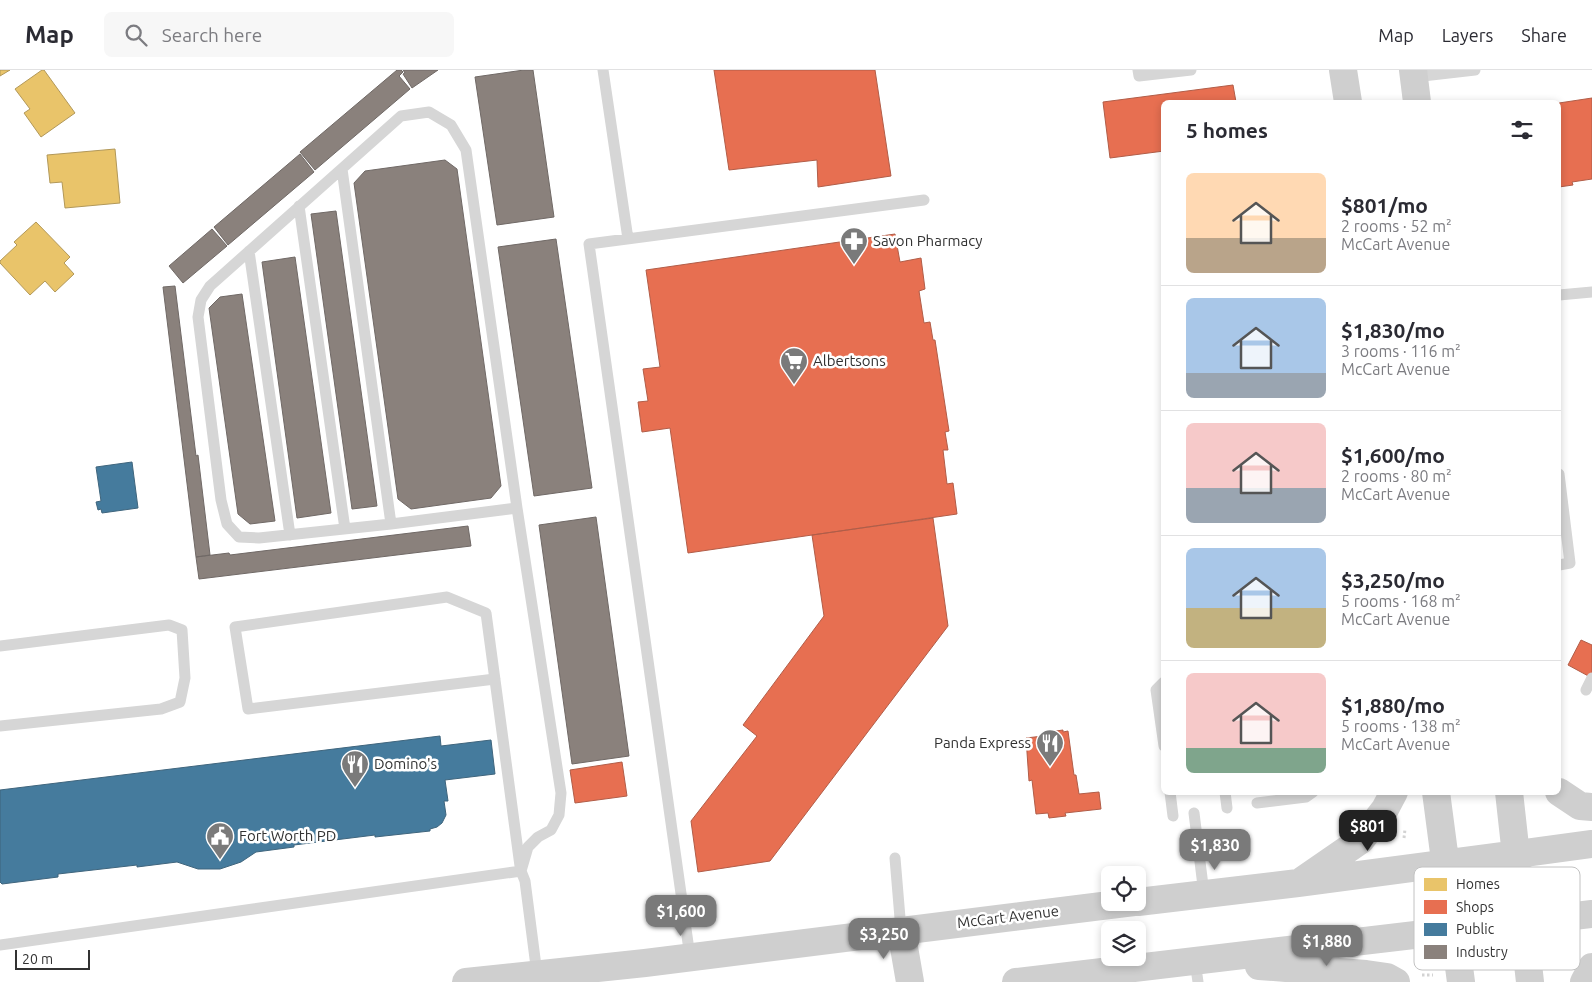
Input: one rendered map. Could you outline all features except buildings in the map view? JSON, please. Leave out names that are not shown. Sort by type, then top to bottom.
[{"type":"main road","points":[[1343,70],[1348,100]]},
{"type":"main road","points":[[1561,794],[1580,806],[1592,807]]},
{"type":"main road","points":[[1298,883],[1361,840],[1386,809],[1393,795]]},
{"type":"main road","points":[[1436,795],[1444,867]]},
{"type":"main road","points":[[1509,795],[1516,867]]},
{"type":"main road","points":[[1421,867],[1592,844]]},
{"type":"main road","points":[[1146,901],[1414,868]]},
{"type":"main road","name":"McCart Avenue","points":[[466,982],[690,957],[1101,906]]},
{"type":"main road","points":[[901,930],[910,982]]},
{"type":"main road","points":[[1196,971],[1414,936]]},
{"type":"main road","points":[[1582,959],[1584,982]]},
{"type":"main road","points":[[1016,982],[1196,971],[1366,974],[1387,977],[1396,982]]},
{"type":"lane","points":[[603,70],[628,239]]},
{"type":"lane","points":[[1138,70],[1139,76],[1191,70]]},
{"type":"lane","points":[[1415,83],[1475,70]]},
{"type":"lane","points":[[517,508],[259,538],[239,536],[227,524],[221,500],[198,317],[201,300],[210,286],[401,116],[429,112],[451,125],[466,150],[517,508],[561,793],[559,816],[551,830],[538,837],[528,847],[521,871]]},
{"type":"lane","points":[[342,169],[392,524]]},
{"type":"lane","points":[[690,957],[589,244],[924,200]]},
{"type":"lane","points":[[299,206],[345,529]]},
{"type":"lane","points":[[249,251],[290,535]]},
{"type":"lane","points":[[1561,295],[1592,292]]},
{"type":"lane","points":[[1561,490],[1570,563],[1561,565]]},
{"type":"lane","points":[[495,679],[248,709],[235,627],[447,597],[486,613],[537,974]]},
{"type":"lane","points":[[0,646],[169,625],[182,630],[185,678],[180,702],[161,709],[0,726]]},
{"type":"lane","points":[[1586,690],[1592,678]]},
{"type":"lane","points":[[1161,685],[1156,690],[1161,725]]},
{"type":"lane","points":[[1170,795],[1174,816]]},
{"type":"lane","points":[[1225,795],[1227,808]]},
{"type":"lane","points":[[1257,803],[1306,797],[1309,795]]},
{"type":"lane","points":[[1194,813],[1204,894]]},
{"type":"lane","points":[[895,858],[901,930]]},
{"type":"lane","points":[[0,945],[521,871]]},
{"type":"path","points":[[1404,838],[1404,830],[1407,825]]},
{"type":"path","points":[[1226,854],[1249,851]]},
{"type":"place","name":"Savon Pharmacy","points":[[854,265]]},
{"type":"place","name":"Albertsons","points":[[794,385]]},
{"type":"place","name":"Panda Express","points":[[1050,767]]},
{"type":"place","name":"Domino's","points":[[355,788]]},
{"type":"place","name":"Fort Worth PD","points":[[220,860]]}]
